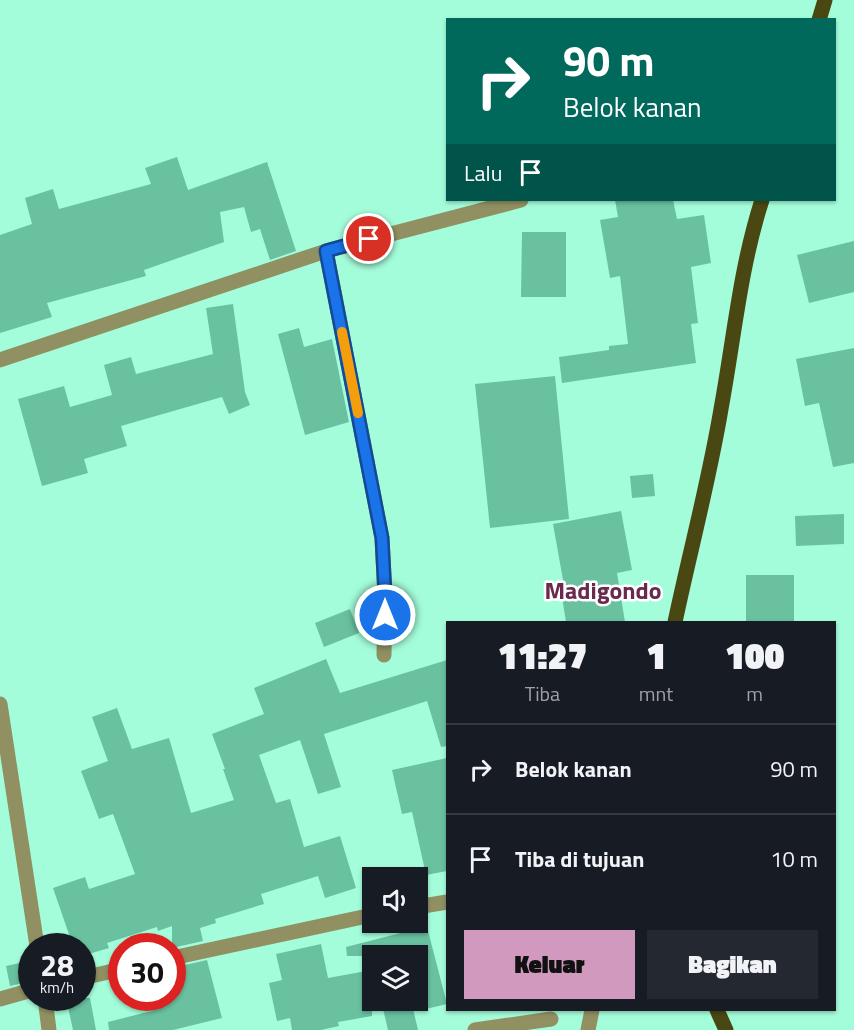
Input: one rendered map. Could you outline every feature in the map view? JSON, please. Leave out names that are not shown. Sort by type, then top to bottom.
[{"type":"main road","points":[[820,18],[825,0]]},
{"type":"main road","points":[[675,621],[712,461],[742,284],[753,228],[762,201]]},
{"type":"main road","points":[[717,1011],[726,1030]]},
{"type":"street","points":[[0,360],[326,251],[517,201]]},
{"type":"street","points":[[326,251],[382,538],[385,595],[384,654]]},
{"type":"street","points":[[0,704],[36,933]]},
{"type":"street","points":[[428,905],[446,902]]},
{"type":"street","points":[[186,955],[362,917]]},
{"type":"street","points":[[0,999],[18,994]]},
{"type":"street","points":[[47,1011],[49,1030]]},
{"type":"street","points":[[588,1030],[592,1011]]},
{"type":"street","points":[[475,1030],[551,1019]]},
{"type":"building","points":[[177,157],[188,190],[267,162],[296,251],[270,260],[260,229],[251,232],[244,207],[220,212],[224,242],[144,270],[146,276],[47,303],[52,317],[0,333],[0,235],[32,224],[25,198],[53,189],[59,209],[151,184],[145,168]]},
{"type":"building","points":[[615,201],[673,201],[677,219],[704,215],[711,263],[691,267],[698,323],[691,324],[696,363],[562,383],[559,357],[609,350],[609,346],[628,344],[620,276],[610,278],[600,220],[618,217]]},
{"type":"building","points":[[522,232],[566,232],[566,297],[521,297]]},
{"type":"building","points":[[854,241],[854,292],[809,303],[797,255]]},
{"type":"building","points":[[233,304],[245,392],[250,405],[229,414],[222,397],[121,426],[127,446],[84,459],[88,473],[42,486],[18,399],[64,386],[70,407],[112,395],[104,365],[131,357],[136,374],[213,354],[206,308]]},
{"type":"building","points":[[299,328],[304,347],[332,339],[349,422],[305,435],[278,334]]},
{"type":"building","points":[[854,348],[854,463],[833,467],[819,403],[805,406],[796,359]]},
{"type":"building","points":[[555,376],[569,519],[490,528],[475,384]]},
{"type":"building","points":[[653,474],[655,496],[632,498],[630,476]]},
{"type":"building","points":[[621,511],[632,570],[617,573],[625,621],[566,621],[561,591],[565,591],[553,524]]},
{"type":"building","points":[[844,514],[844,544],[796,546],[795,516]]},
{"type":"building","points":[[746,575],[794,575],[794,621],[746,621]]},
{"type":"building","points":[[350,609],[359,633],[324,647],[315,623]]},
{"type":"building","points":[[326,659],[340,693],[446,660],[446,746],[441,747],[427,701],[324,734],[341,787],[318,794],[300,740],[259,755],[276,803],[290,799],[304,847],[340,836],[356,888],[325,898],[318,876],[261,894],[264,904],[215,919],[216,923],[200,928],[203,941],[186,945],[186,933],[172,933],[172,926],[158,931],[157,927],[138,933],[108,933],[108,948],[96,952],[96,933],[69,933],[53,888],[85,877],[89,889],[135,874],[113,814],[99,819],[81,771],[108,761],[92,717],[117,708],[132,749],[169,738],[191,813],[234,800],[212,734],[264,714],[254,688]]},
{"type":"building","points":[[446,758],[446,871],[428,875],[428,867],[424,867],[412,812],[402,814],[392,770]]},
{"type":"building","points":[[428,931],[446,1004],[428,1008],[428,945],[362,945],[362,956],[347,956],[346,947],[400,933],[428,933]]},
{"type":"building","points":[[321,944],[328,978],[362,972],[362,1011],[372,1011],[372,1016],[338,1022],[339,1026],[321,1030],[292,1030],[290,1018],[277,1021],[269,983],[282,980],[276,954]]},
{"type":"building","points":[[207,960],[222,1018],[173,1030],[109,1030],[108,1022],[151,1011],[186,1011],[186,965]]},
{"type":"building","points":[[18,963],[18,984],[10,986],[6,966]]},
{"type":"building","points":[[69,1011],[92,1011],[96,1030],[73,1030]]},
{"type":"building","points":[[384,1011],[414,1011],[418,1030],[388,1030]]},
{"type":"slow traffic","points":[[342,332],[358,413]]},
{"type":"district","name":"Madigondo","points":[[603,590]]},
{"type":"route","points":[[369,239],[326,251],[382,538],[385,615]]}]
